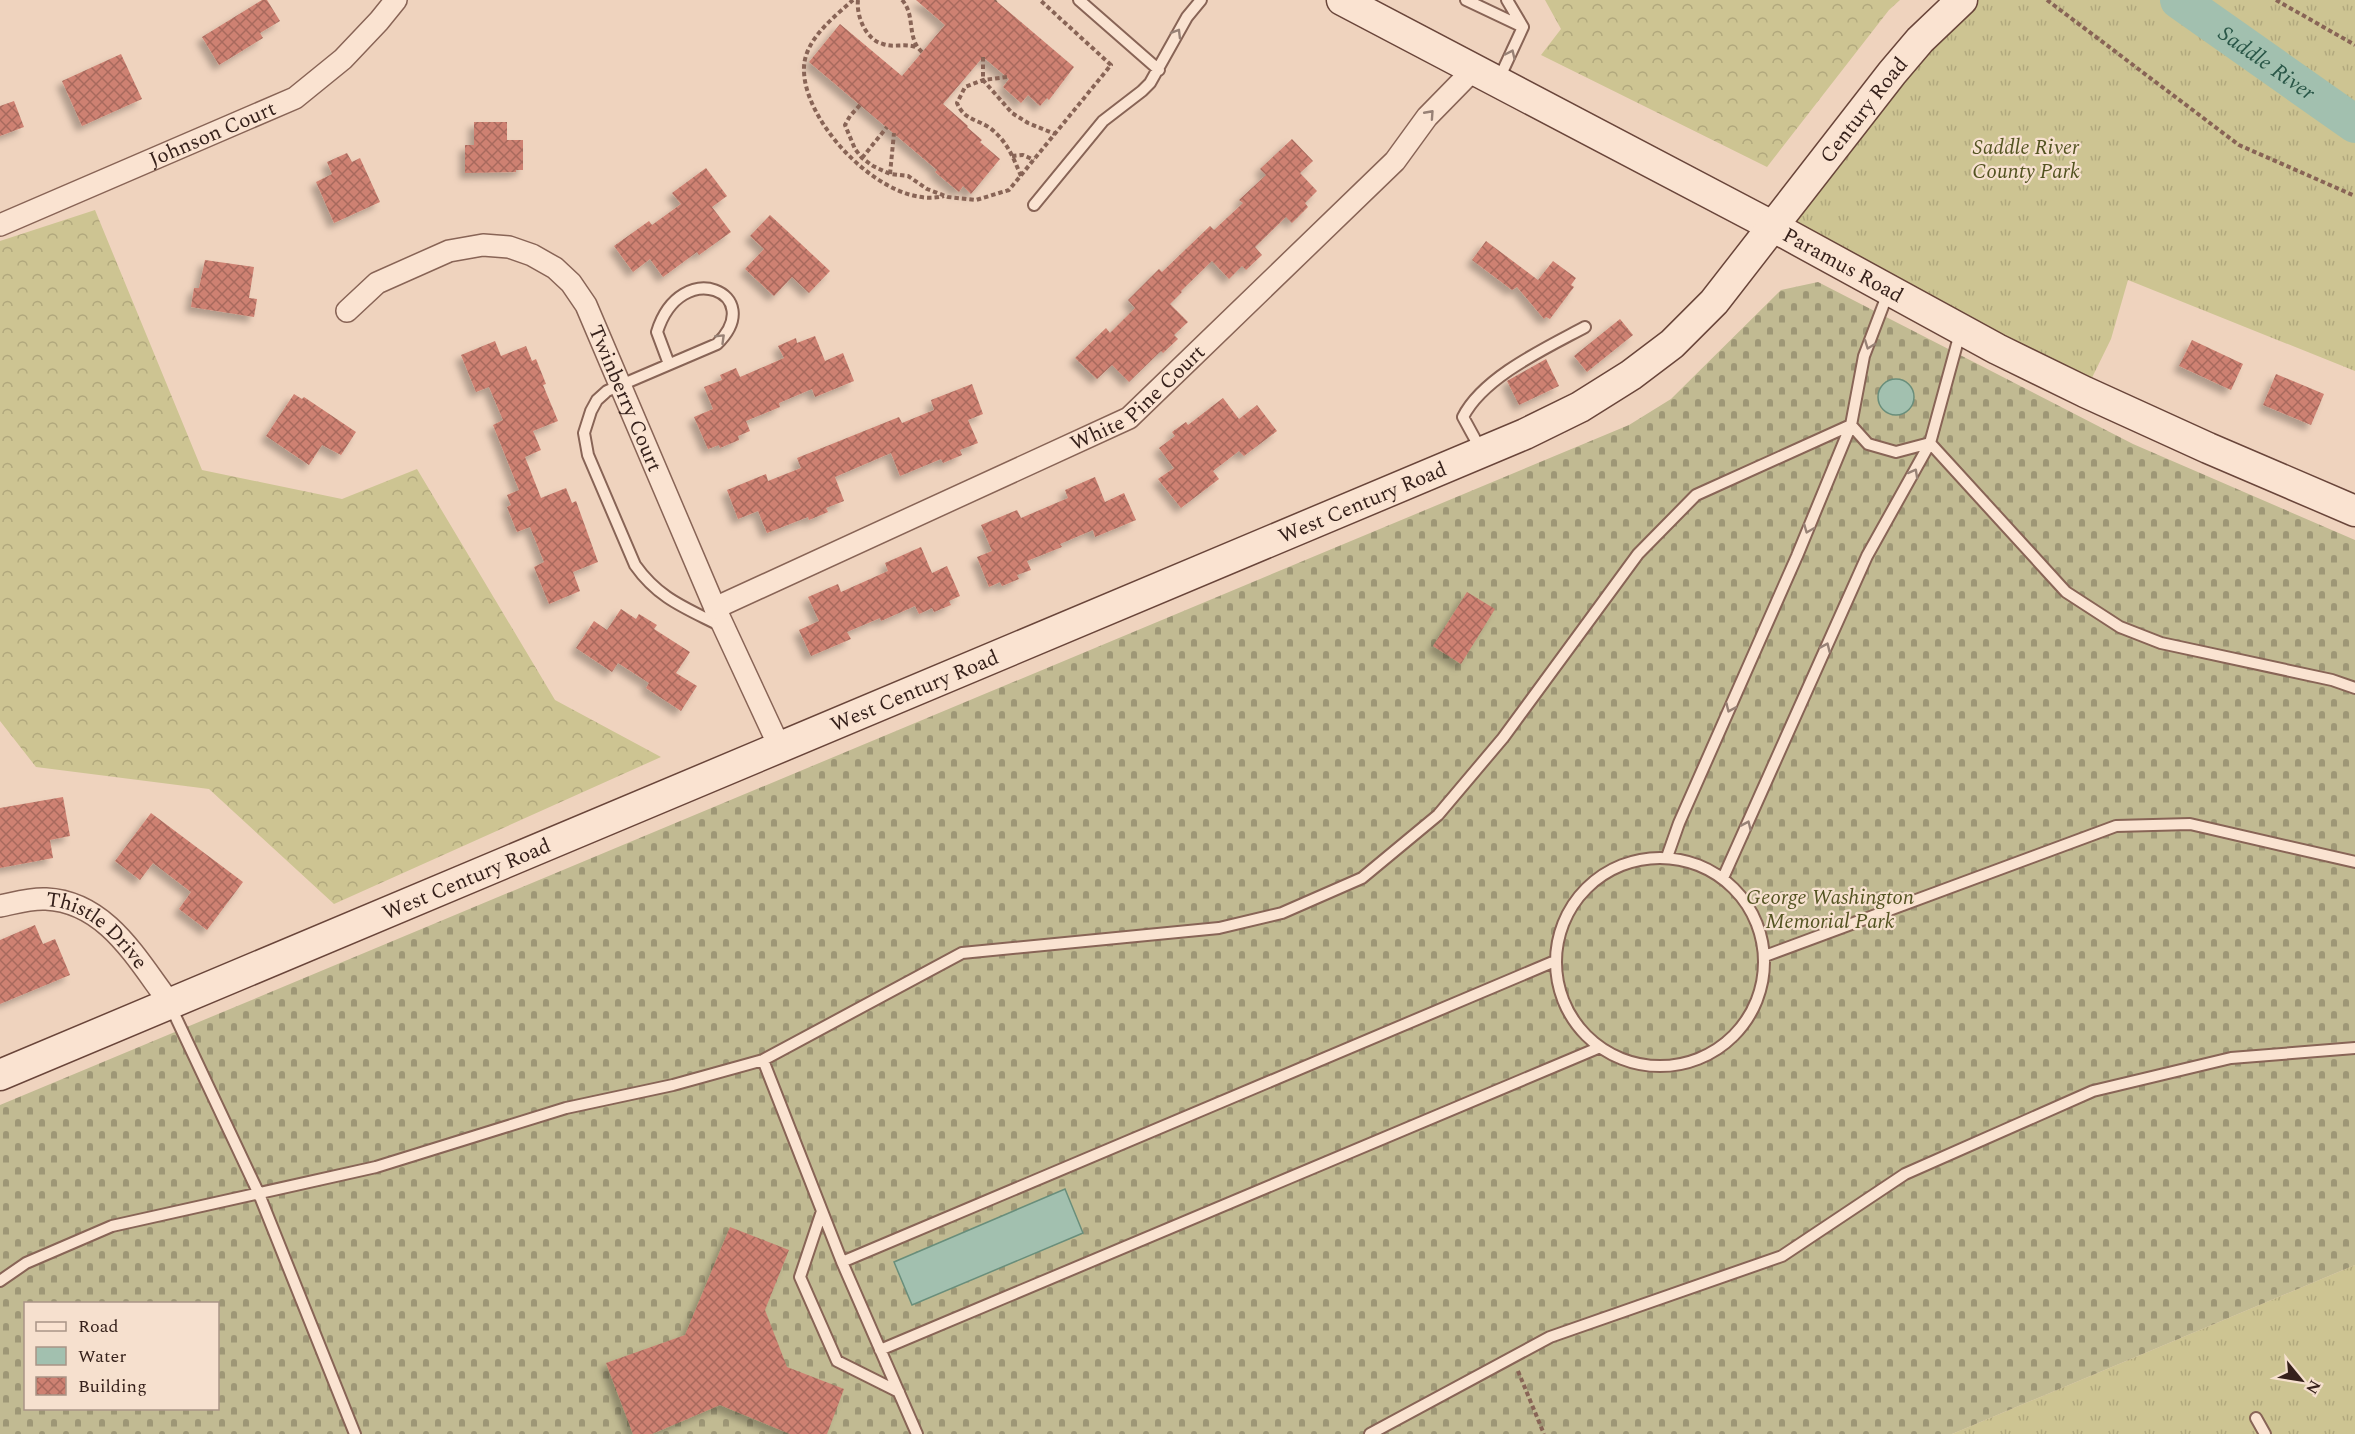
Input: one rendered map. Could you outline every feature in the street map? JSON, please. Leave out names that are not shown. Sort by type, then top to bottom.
[{"type":"main road","name":"Paramus Road","points":[[1342,0],[1772,226],[1961,329],[2085,392],[2355,511]]},
{"type":"main road","name":"Century Road","points":[[1772,226],[1892,73],[1920,40],[1962,0]]},
{"type":"main road","name":"West Century Road","points":[[0,1075],[1525,434],[1580,406],[1632,375],[1672,344],[1714,302],[1772,226]]},
{"type":"street","name":"Johnson Court","points":[[0,225],[295,98],[343,59],[396,0]]},
{"type":"street","name":"White Pine Court","points":[[715,608],[1129,418],[1395,161],[1427,117],[1486,76]]},
{"type":"street","name":"Twinberry Court","points":[[347,311],[377,283],[449,250],[483,245],[509,247],[532,255],[571,283],[586,304],[715,608],[780,748]]},
{"type":"street","name":"Thistle Drive","points":[[0,906],[45,899],[85,908],[103,920],[119,936],[170,1004]]},
{"type":"lane","points":[[1079,0],[1159,70]]},
{"type":"lane","points":[[1034,205],[1102,122],[1142,91],[1159,70],[1172,41],[1201,0]]},
{"type":"lane","points":[[1466,0],[1523,27]]},
{"type":"lane","points":[[1507,0],[1523,27]]},
{"type":"lane","points":[[1486,76],[1523,27]]},
{"type":"lane","points":[[669,364],[657,332],[668,309],[676,299],[693,290],[713,288],[720,291],[729,301],[732,310],[729,330],[717,344],[607,391],[597,400],[584,433],[588,455],[635,565],[643,577],[665,597],[724,628]]},
{"type":"lane","points":[[1667,857],[1679,823],[1797,556],[1851,425],[1864,356],[1890,290]]},
{"type":"lane","points":[[1482,452],[1463,417],[1470,403],[1523,360],[1585,327]]},
{"type":"lane","points":[[1724,878],[1867,556],[1930,443],[1961,329]]},
{"type":"lane","points":[[1851,425],[1868,444],[1896,452],[1930,443]]},
{"type":"lane","points":[[0,1281],[26,1263],[112,1226],[376,1167],[566,1108],[674,1085],[763,1060],[962,953],[1219,928],[1282,913],[1362,878],[1438,815],[1503,738],[1638,554],[1696,495],[1851,425]]},
{"type":"lane","points":[[1930,443],[2066,592],[2120,627],[2161,643],[2332,680],[2355,688]]},
{"type":"lane","points":[[1765,956],[2116,826],[2190,824],[2355,862]]},
{"type":"lane","points":[[1667,857],[1697,864],[1724,878],[1753,913],[1765,956],[1760,995],[1741,1030],[1710,1055],[1673,1067],[1634,1065],[1598,1048],[1575,1024],[1560,994],[1555,961],[1564,920],[1589,885],[1625,863],[1667,857]]},
{"type":"lane","points":[[842,1263],[1555,961]]},
{"type":"lane","points":[[170,1004],[259,1194],[355,1434]]},
{"type":"lane","points":[[880,1350],[1598,1048]]},
{"type":"lane","points":[[1370,1434],[1550,1337],[1782,1256],[1905,1174],[2093,1091],[2231,1058],[2355,1048]]},
{"type":"lane","points":[[763,1060],[842,1263],[917,1434]]},
{"type":"lane","points":[[822,1211],[800,1277],[837,1361],[899,1392]]},
{"type":"lane","points":[[2256,1418],[2265,1434]]},
{"type":"path","points":[[853,0],[810,44],[804,69],[811,105],[830,132],[860,166],[885,186],[920,199],[945,196]]},
{"type":"path","points":[[858,0],[860,19],[865,30],[874,39],[885,45],[904,44],[916,47],[922,52]]},
{"type":"path","points":[[902,0],[908,7],[911,33],[916,47]]},
{"type":"path","points":[[860,105],[845,125],[848,137],[862,158],[890,174],[908,176],[927,189],[945,196],[976,200],[1009,190],[1111,65],[1040,0]]},
{"type":"path","points":[[2047,0],[2240,145],[2355,196]]},
{"type":"path","points":[[2276,0],[2355,45]]},
{"type":"path","points":[[983,57],[983,80],[1012,113],[1028,123],[1055,134]]},
{"type":"path","points":[[1007,77],[983,80],[965,87],[957,104],[960,111],[969,119],[988,127],[1007,145],[1021,176]]},
{"type":"path","points":[[862,158],[887,127]]},
{"type":"path","points":[[890,174],[894,133]]},
{"type":"path","points":[[1012,156],[1023,155],[1034,160]]},
{"type":"path","points":[[1513,1358],[1544,1434]]},
{"type":"green space","points":[[1545,0],[1900,0],[1889,10],[1767,167],[1541,55],[1561,29]]},
{"type":"green space","name":"Saddle River County Park","points":[[1962,0],[2355,0],[2355,371],[2128,280],[2111,339],[2085,392],[1772,226]]},
{"type":"green space","points":[[95,210],[202,470],[342,499],[417,469],[555,700],[661,757],[334,904],[209,789],[36,767],[0,721],[0,241]]},
{"type":"green space","name":"George Washington Memorial Park","points":[[1818,282],[2133,444],[2355,540],[2355,1265],[1952,1434],[0,1434],[0,1105],[1629,425],[1671,399],[1781,290]]},
{"type":"green space","points":[[2355,1265],[2355,1434],[1952,1434]]},
{"type":"water","points":[[1896,379],[1909,384],[1914,397],[1909,410],[1896,415],[1883,410],[1878,397],[1883,384]]},
{"type":"water","points":[[1065,1189],[1083,1233],[912,1305],[894,1262]]},
{"type":"building","points":[[262,0],[267,0],[280,21],[260,33],[263,38],[219,65],[202,37]]},
{"type":"building","points":[[916,0],[995,0],[1074,67],[1049,100],[1047,98],[1040,106],[1028,95],[1021,103],[1003,87],[1009,79],[983,57],[943,104],[1000,159],[971,194],[963,186],[959,192],[935,172],[937,170],[809,62],[840,24],[902,76],[945,25]]},
{"type":"building","points":[[121,54],[142,99],[82,126],[62,81]]},
{"type":"building","points":[[14,101],[24,127],[0,136],[0,106]]},
{"type":"building","points":[[474,122],[507,122],[507,140],[523,140],[523,170],[465,173],[465,145],[474,145]]},
{"type":"building","points":[[1292,139],[1313,161],[1300,173],[1317,191],[1305,203],[1308,207],[1292,223],[1286,217],[1255,247],[1262,255],[1246,270],[1242,266],[1229,279],[1212,261],[1181,291],[1170,304],[1188,322],[1174,335],[1178,339],[1163,353],[1161,351],[1129,382],[1112,365],[1097,379],[1075,358],[1106,328],[1110,333],[1135,308],[1128,300],[1159,269],[1162,272],[1210,226],[1214,230],[1243,203],[1239,200],[1266,175],[1260,169]]},
{"type":"building","points":[[347,153],[352,162],[360,158],[380,202],[334,223],[316,182],[332,174],[327,162]]},
{"type":"building","points":[[706,168],[727,196],[712,207],[731,232],[699,255],[697,252],[663,277],[650,259],[633,272],[614,246],[649,221],[652,225],[681,204],[672,193]]},
{"type":"building","points":[[770,215],[830,271],[809,293],[792,277],[774,296],[745,269],[764,249],[750,236]]},
{"type":"building","points":[[1486,241],[1538,280],[1553,261],[1576,278],[1571,285],[1574,287],[1550,319],[1546,317],[1544,319],[1517,287],[1512,290],[1472,260]]},
{"type":"building","points":[[205,260],[254,267],[249,298],[257,299],[254,317],[191,307],[194,288],[199,288]]},
{"type":"building","points":[[1620,319],[1633,335],[1587,372],[1574,356]]},
{"type":"building","points":[[815,336],[825,361],[843,353],[854,381],[815,397],[812,389],[779,403],[780,407],[746,421],[750,431],[738,436],[739,440],[720,448],[719,445],[708,449],[694,417],[713,409],[704,387],[722,380],[720,375],[736,368],[740,377],[784,358],[778,346],[796,338],[797,343]]},
{"type":"building","points":[[2192,340],[2243,364],[2231,390],[2179,366]]},
{"type":"building","points":[[495,341],[501,356],[526,346],[532,361],[536,359],[546,384],[543,385],[558,421],[533,431],[541,450],[525,457],[541,498],[566,488],[572,503],[576,501],[598,562],[573,572],[580,591],[549,604],[534,567],[544,562],[530,527],[517,532],[507,507],[511,505],[507,495],[519,490],[493,425],[503,420],[489,387],[476,392],[461,355]]},
{"type":"building","points":[[1546,359],[1559,386],[1519,405],[1507,381]]},
{"type":"building","points":[[2276,374],[2324,394],[2311,425],[2263,405]]},
{"type":"building","points":[[972,384],[983,414],[968,420],[978,443],[960,450],[962,455],[943,463],[941,459],[900,476],[891,453],[835,477],[844,501],[826,508],[828,512],[767,533],[758,511],[738,519],[727,490],[766,474],[768,481],[801,468],[797,458],[899,417],[902,423],[934,410],[931,400]]},
{"type":"building","points":[[294,394],[302,399],[304,397],[356,432],[341,455],[322,445],[309,465],[266,436]]},
{"type":"building","points":[[1223,398],[1239,419],[1257,405],[1277,431],[1244,456],[1239,451],[1213,471],[1219,479],[1181,508],[1158,479],[1174,468],[1159,448],[1175,436],[1172,432],[1186,422],[1188,425]]},
{"type":"building","points":[[1095,477],[1105,502],[1124,493],[1136,520],[1095,537],[1093,530],[1060,544],[1062,547],[1027,561],[1031,570],[1017,575],[1019,579],[1002,586],[1000,582],[989,587],[977,557],[992,551],[981,525],[1017,510],[1021,518],[1068,498],[1065,490]]},
{"type":"building","points":[[921,547],[932,573],[947,566],[960,596],[949,601],[951,605],[934,612],[932,608],[919,614],[915,606],[881,621],[880,618],[847,632],[851,639],[811,656],[799,630],[819,621],[808,597],[838,584],[841,592],[888,571],[885,563]]},
{"type":"building","points":[[1467,592],[1495,609],[1461,664],[1433,646]]},
{"type":"building","points":[[621,609],[636,619],[639,614],[657,625],[654,629],[690,652],[676,673],[697,686],[681,711],[646,688],[649,683],[618,663],[612,672],[576,648],[594,621],[607,630]]},
{"type":"building","points":[[63,797],[70,836],[50,840],[53,858],[0,868],[0,808]]},
{"type":"building","points":[[151,813],[243,882],[207,930],[179,909],[191,892],[153,863],[140,880],[115,861]]},
{"type":"building","points":[[35,925],[43,944],[55,939],[70,975],[0,1004],[0,940]]},
{"type":"building","points":[[730,1227],[789,1250],[765,1310],[787,1367],[844,1389],[827,1434],[790,1434],[720,1405],[652,1434],[633,1434],[606,1363],[685,1335]]},
{"type":"waterway","name":"Saddle River","points":[[2179,0],[2355,124]]}]
